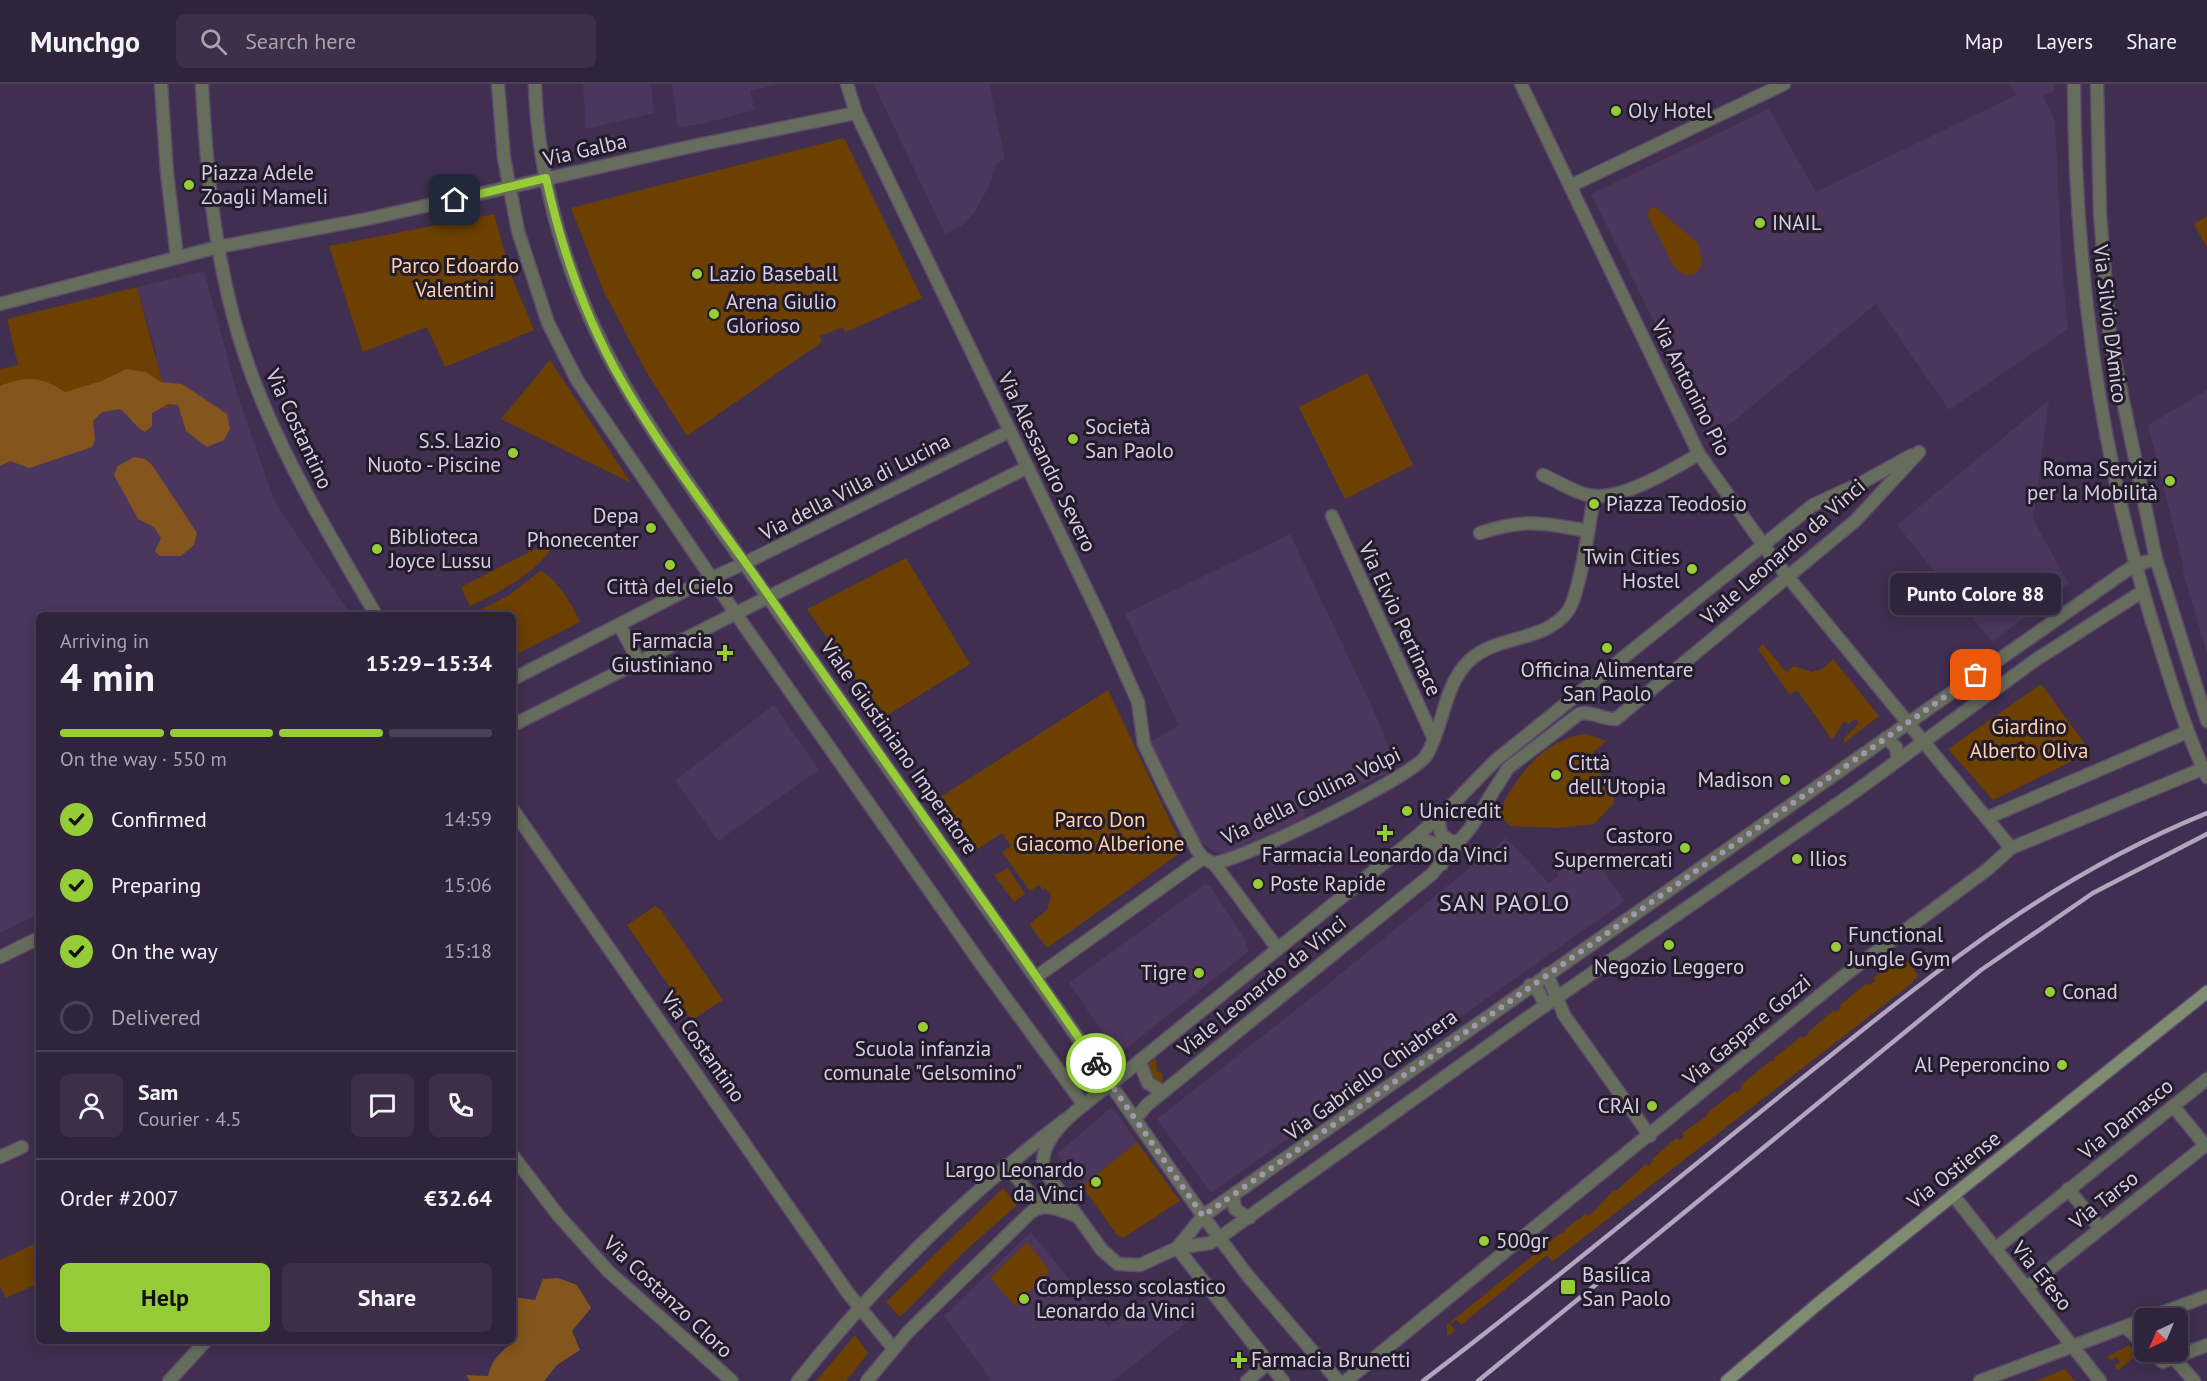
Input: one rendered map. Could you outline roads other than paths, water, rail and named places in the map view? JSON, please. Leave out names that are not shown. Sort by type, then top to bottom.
[{"type":"main road","name":"Via Ostiense","points":[[1727,1381],[1953,1195],[2078,1098],[2207,992]]},
{"type":"street","points":[[161,84],[167,173],[177,257]]},
{"type":"street","points":[[202,84],[209,191],[218,247]]},
{"type":"street","points":[[498,84],[509,188],[528,266],[561,352],[590,400],[736,614],[1084,1105]]},
{"type":"street","name":"Viale Giustiniano Imperatore","points":[[535,84],[546,178],[568,258],[613,365],[670,456],[1203,1216],[1338,1381]]},
{"type":"street","name":"Via Alessandro Severo","points":[[847,84],[856,113],[1106,630],[1138,702],[1144,744],[1190,839],[1278,949]]},
{"type":"street","name":"Via Antonino Pio","points":[[1521,84],[1699,454],[1762,545],[2011,848]]},
{"type":"street","points":[[1570,186],[1784,84]]},
{"type":"street","name":"Via Silvio D'Amico","points":[[2074,84],[2077,207],[2090,345],[2106,440],[2134,565],[2187,732],[2206,771]]},
{"type":"street","name":"Via Silvio D'Amico","points":[[2097,84],[2098,184],[2107,315],[2132,449],[2156,559],[2207,721]]},
{"type":"street","name":"Via Galba","points":[[0,304],[218,247],[509,188],[546,178],[856,113]]},
{"type":"street","name":"Via Costantino","points":[[218,247],[231,305],[256,386],[311,503],[374,612]]},
{"type":"street","name":"Via della Villa di Lucina","points":[[516,678],[1010,431]]},
{"type":"street","name":"Viale Leonardo da Vinci","points":[[1111,1084],[1140,1063],[1416,837],[1496,760],[1762,545],[1819,501],[1863,482],[1902,459],[1919,452],[1855,521],[1616,719],[1604,719],[1589,713],[1579,714],[1517,762],[1502,777],[1442,864],[1163,1092],[1136,1118]]},
{"type":"street","points":[[1543,475],[1594,496],[1615,493],[1637,485],[1699,454]]},
{"type":"street","points":[[516,724],[1028,467]]},
{"type":"street","points":[[1480,533],[1505,525],[1536,523],[1554,523],[1588,531],[1594,496]]},
{"type":"street","name":"Via Elvio Pertinace","points":[[1332,516],[1434,739]]},
{"type":"street","name":"Via della Collina Volpi","points":[[1208,860],[1237,858],[1405,775],[1425,758],[1456,681],[1468,662],[1486,649],[1549,627],[1567,612],[1573,601],[1588,531]]},
{"type":"street","points":[[2134,565],[2156,559]]},
{"type":"street","name":"Via Gabriello Chiabrera","points":[[1203,1216],[1530,985],[2134,565]]},
{"type":"street","name":"Via Gabriello Chiabrera","points":[[1220,1238],[1556,998],[1898,760],[2034,662],[2143,591]]},
{"type":"street","points":[[620,626],[639,662]]},
{"type":"street","points":[[2021,643],[2034,662]]},
{"type":"street","points":[[1987,818],[2187,732]]},
{"type":"street","points":[[1886,738],[1896,747],[1898,760]]},
{"type":"street","name":"Via Gaspare Gozzi","points":[[1346,1381],[1650,1136],[1845,975],[1988,869],[2011,848],[2206,771]]},
{"type":"street","name":"Via Costantino","points":[[516,814],[859,1307]]},
{"type":"street","points":[[1438,818],[1443,836],[1451,842],[1460,841]]},
{"type":"street","points":[[1416,837],[1435,844],[1442,864]]},
{"type":"street","points":[[1036,976],[1208,860]]},
{"type":"street","points":[[0,957],[36,939]]},
{"type":"street","points":[[1547,974],[1564,1015],[1650,1136]]},
{"type":"street","points":[[1530,985],[1539,992],[1545,1006]]},
{"type":"street","points":[[1140,1063],[1148,1083],[1163,1092]]},
{"type":"street","name":"Via Damasco","points":[[1995,1249],[2207,1079]]},
{"type":"street","points":[[798,1381],[859,1307],[953,1212],[1006,1165],[1111,1084]]},
{"type":"street","points":[[2173,1106],[2206,1144]]},
{"type":"street","points":[[1066,1119],[1048,1146],[1043,1167],[1107,1256],[1118,1264],[1140,1265],[1177,1248],[1210,1243],[1220,1238]]},
{"type":"street","name":"Via Tarso","points":[[2026,1288],[2206,1144]]},
{"type":"street","points":[[0,1157],[22,1147]]},
{"type":"street","name":"Via Costanzo Cloro","points":[[516,1160],[558,1215],[609,1272],[732,1381]]},
{"type":"street","points":[[1006,1165],[1041,1207],[1078,1217]]},
{"type":"street","points":[[2068,1189],[2100,1228]]},
{"type":"street","name":"Via Efeso","points":[[1953,1195],[2100,1381]]},
{"type":"street","points":[[1233,1196],[1236,1209],[1249,1218]]},
{"type":"street","points":[[867,1381],[894,1348],[979,1259],[1030,1212],[1041,1207]]},
{"type":"street","points":[[1177,1248],[1203,1216]]},
{"type":"street","points":[[1177,1248],[1283,1381]]},
{"type":"street","points":[[2175,1308],[2207,1296]]},
{"type":"street","points":[[859,1307],[894,1348]]},
{"type":"street","points":[[1980,1381],[2134,1324]]},
{"type":"street","points":[[2126,1327],[2134,1335]]},
{"type":"street","points":[[169,1381],[203,1344]]},
{"type":"street","points":[[2188,1352],[2207,1345]]},
{"type":"street","points":[[2177,1362],[2194,1381]]},
{"type":"street","points":[[1247,1381],[1268,1363]]},
{"type":"railway","points":[[1423,1381],[1573,1264],[1912,991],[1958,957],[2051,893],[2100,864],[2152,837],[2207,813]]},
{"type":"railway","points":[[1478,1381],[1981,970],[2093,893],[2207,834]]},
{"type":"place","name":"Oly Hotel","points":[[1616,111]]},
{"type":"place","name":"Piazza Adele Zoagli Mameli","points":[[189,185]]},
{"type":"place","name":"INAIL","points":[[1760,223]]},
{"type":"place","name":"Lazio Baseball","points":[[697,274]]},
{"type":"place","name":"Arena Giulio Glorioso","points":[[714,314]]},
{"type":"place","name":"Società San Paolo","points":[[1073,439]]},
{"type":"place","name":"S.S. Lazio Nuoto - Piscine","points":[[513,453]]},
{"type":"place","name":"Roma Servizi per la Mobilità","points":[[2170,481]]},
{"type":"place","name":"Piazza Teodosio","points":[[1594,504]]},
{"type":"place","name":"Depa Phonecenter","points":[[651,528]]},
{"type":"place","name":"Biblioteca Joyce Lussu","points":[[377,549]]},
{"type":"place","name":"Città del Cielo","points":[[670,565]]},
{"type":"place","name":"Twin Cities Hostel","points":[[1692,569]]},
{"type":"place","name":"Officina Alimentare San Paolo","points":[[1607,648]]},
{"type":"place","name":"Farmacia Giustiniano","points":[[725,653]]},
{"type":"place","name":"Punto Colore 88","points":[[1976,675]]},
{"type":"place","name":"Città dell'Utopia","points":[[1556,775]]},
{"type":"place","name":"Madison","points":[[1785,780]]},
{"type":"place","name":"Unicredit","points":[[1407,811]]},
{"type":"place","name":"Farmacia Leonardo da Vinci","points":[[1385,833]]},
{"type":"place","name":"Castoro Supermercati","points":[[1685,848]]},
{"type":"place","name":"Ilios","points":[[1797,859]]},
{"type":"place","name":"Poste Rapide","points":[[1258,884]]},
{"type":"place","name":"Negozio Leggero","points":[[1669,945]]},
{"type":"place","name":"Functional Jungle Gym","points":[[1836,947]]},
{"type":"place","name":"Tigre","points":[[1199,973]]},
{"type":"place","name":"Conad","points":[[2050,992]]},
{"type":"place","name":"Scuola infanzia comunale \"Gelsomino\"","points":[[923,1027]]},
{"type":"place","name":"Al Peperoncino","points":[[2062,1065]]},
{"type":"place","name":"CRAI","points":[[1652,1106]]},
{"type":"place","name":"Largo Leonardo da Vinci","points":[[1096,1182]]},
{"type":"place","name":"500gr","points":[[1484,1241]]},
{"type":"place","name":"Basilica San Paolo","points":[[1568,1287]]},
{"type":"place","name":"Complesso scolastico Leonardo da Vinci","points":[[1024,1299]]},
{"type":"place","name":"Farmacia Brunetti","points":[[1239,1360]]},
{"type":"district","name":"SAN PAOLO","points":[[1505,903]]},
{"type":"park label","name":"Parco Edoardo Valentini","points":[[455,278]]},
{"type":"park label","name":"Giardino Alberto Oliva","points":[[2029,739]]},
{"type":"park label","name":"Parco Don Giacomo Alberione","points":[[1100,832]]}]
